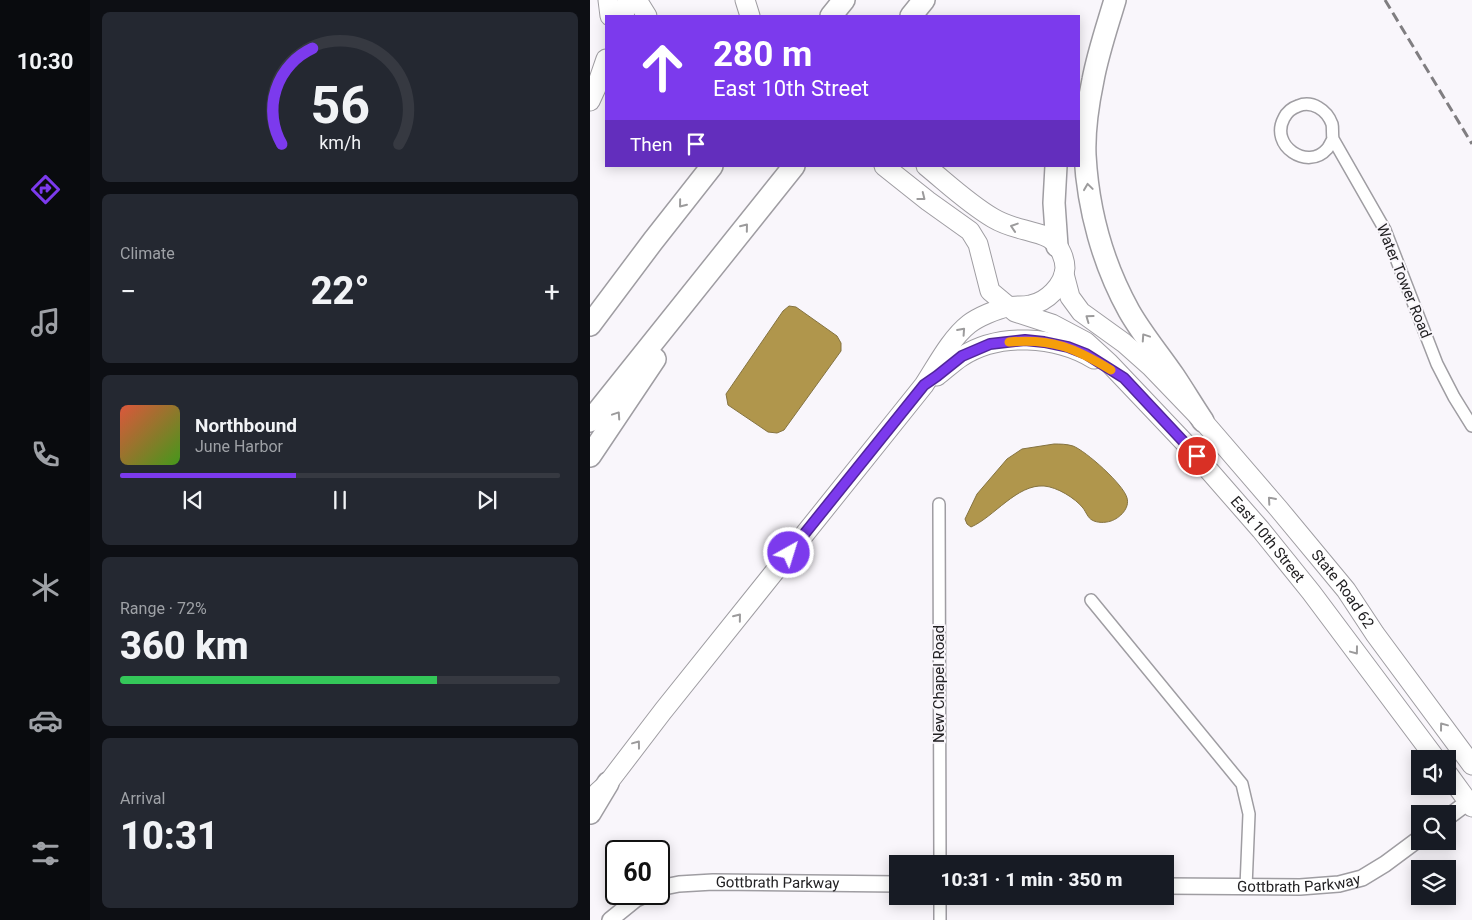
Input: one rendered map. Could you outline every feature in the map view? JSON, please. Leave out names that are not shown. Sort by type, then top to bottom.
[{"type":"highway","points":[[832,15],[844,0]]},
{"type":"highway","points":[[912,15],[924,0]]},
{"type":"highway","points":[[1080,87],[1114,0]]},
{"type":"highway","points":[[1114,0],[1093,79],[1088,109],[1085,154],[1093,213],[1108,264],[1128,310],[1142,334],[1174,376],[1202,421]]},
{"type":"highway","points":[[590,325],[711,167]]},
{"type":"highway","points":[[590,420],[793,167]]},
{"type":"highway","points":[[1056,167],[1054,203],[1057,246]]},
{"type":"highway","points":[[590,456],[691,305],[714,265]]},
{"type":"highway","points":[[590,813],[608,783]]},
{"type":"main road","points":[[608,0],[610,15]]},
{"type":"main road","points":[[624,15],[627,0]]},
{"type":"main road","points":[[637,0],[646,15]]},
{"type":"main road","points":[[745,0],[750,15]]},
{"type":"main road","points":[[590,103],[605,64]]},
{"type":"main road","points":[[590,103],[605,81]]},
{"type":"main road","points":[[885,167],[970,231],[975,237],[981,252],[990,291],[1015,310]]},
{"type":"main road","points":[[927,167],[993,218],[1052,240],[1064,260],[1064,274],[1070,297],[1081,312],[1137,354],[1202,421]]},
{"type":"main road","points":[[590,800],[608,783],[669,703],[924,385],[953,341],[968,324],[986,314],[1015,310],[1044,299],[1055,289],[1064,274]]},
{"type":"main road","name":"East 10th Street","points":[[1015,310],[1052,324],[1079,338],[1101,355],[1124,378],[1221,483],[1311,592],[1429,750]]},
{"type":"main road","points":[[924,385],[962,356],[990,344],[1025,340],[1068,347],[1086,354],[1124,378]]},
{"type":"main road","name":"State Road 62","points":[[1202,421],[1346,590],[1375,634],[1472,765]]},
{"type":"main road","points":[[1456,784],[1471,803]]},
{"type":"street","name":"Water Tower Road","points":[[1332,139],[1327,149],[1318,155],[1310,158],[1299,156],[1289,151],[1283,143],[1281,124],[1285,116],[1292,109],[1300,105],[1309,104],[1320,108],[1328,116],[1332,125],[1332,139],[1385,230],[1437,364],[1472,426]]},
{"type":"street","name":"New Chapel Road","points":[[939,504],[940,855]]},
{"type":"street","points":[[1091,600],[1242,784],[1249,814],[1246,887]]},
{"type":"street","points":[[1456,811],[1471,803]]},
{"type":"street","name":"Gottbrath Parkway","points":[[1174,886],[1300,887],[1339,884],[1362,878],[1411,845]]},
{"type":"street","name":"Gottbrath Parkway","points":[[670,886],[713,882],[889,884]]},
{"type":"street","points":[[610,920],[629,905]]},
{"type":"street","points":[[940,905],[940,920]]},
{"type":"shaded area","points":[[789,306],[796,307],[837,336],[841,343],[841,351],[784,430],[777,433],[768,432],[728,405],[726,394],[783,311]]},
{"type":"shaded area","points":[[1054,444],[1071,445],[1079,449],[1112,477],[1124,492],[1128,502],[1126,509],[1121,515],[1109,522],[1094,521],[1089,518],[1080,504],[1071,497],[1054,488],[1044,486],[1024,490],[980,522],[971,527],[967,524],[965,519],[977,494],[1007,459],[1022,449]]},
{"type":"railway","points":[[1385,0],[1472,144]]},
{"type":"slow traffic","points":[[1009,342],[1025,340],[1068,347],[1086,354],[1111,370]]},
{"type":"route","points":[[789,553],[924,385],[962,356],[990,344],[1025,340],[1068,347],[1086,354],[1124,378],[1197,456]]}]
